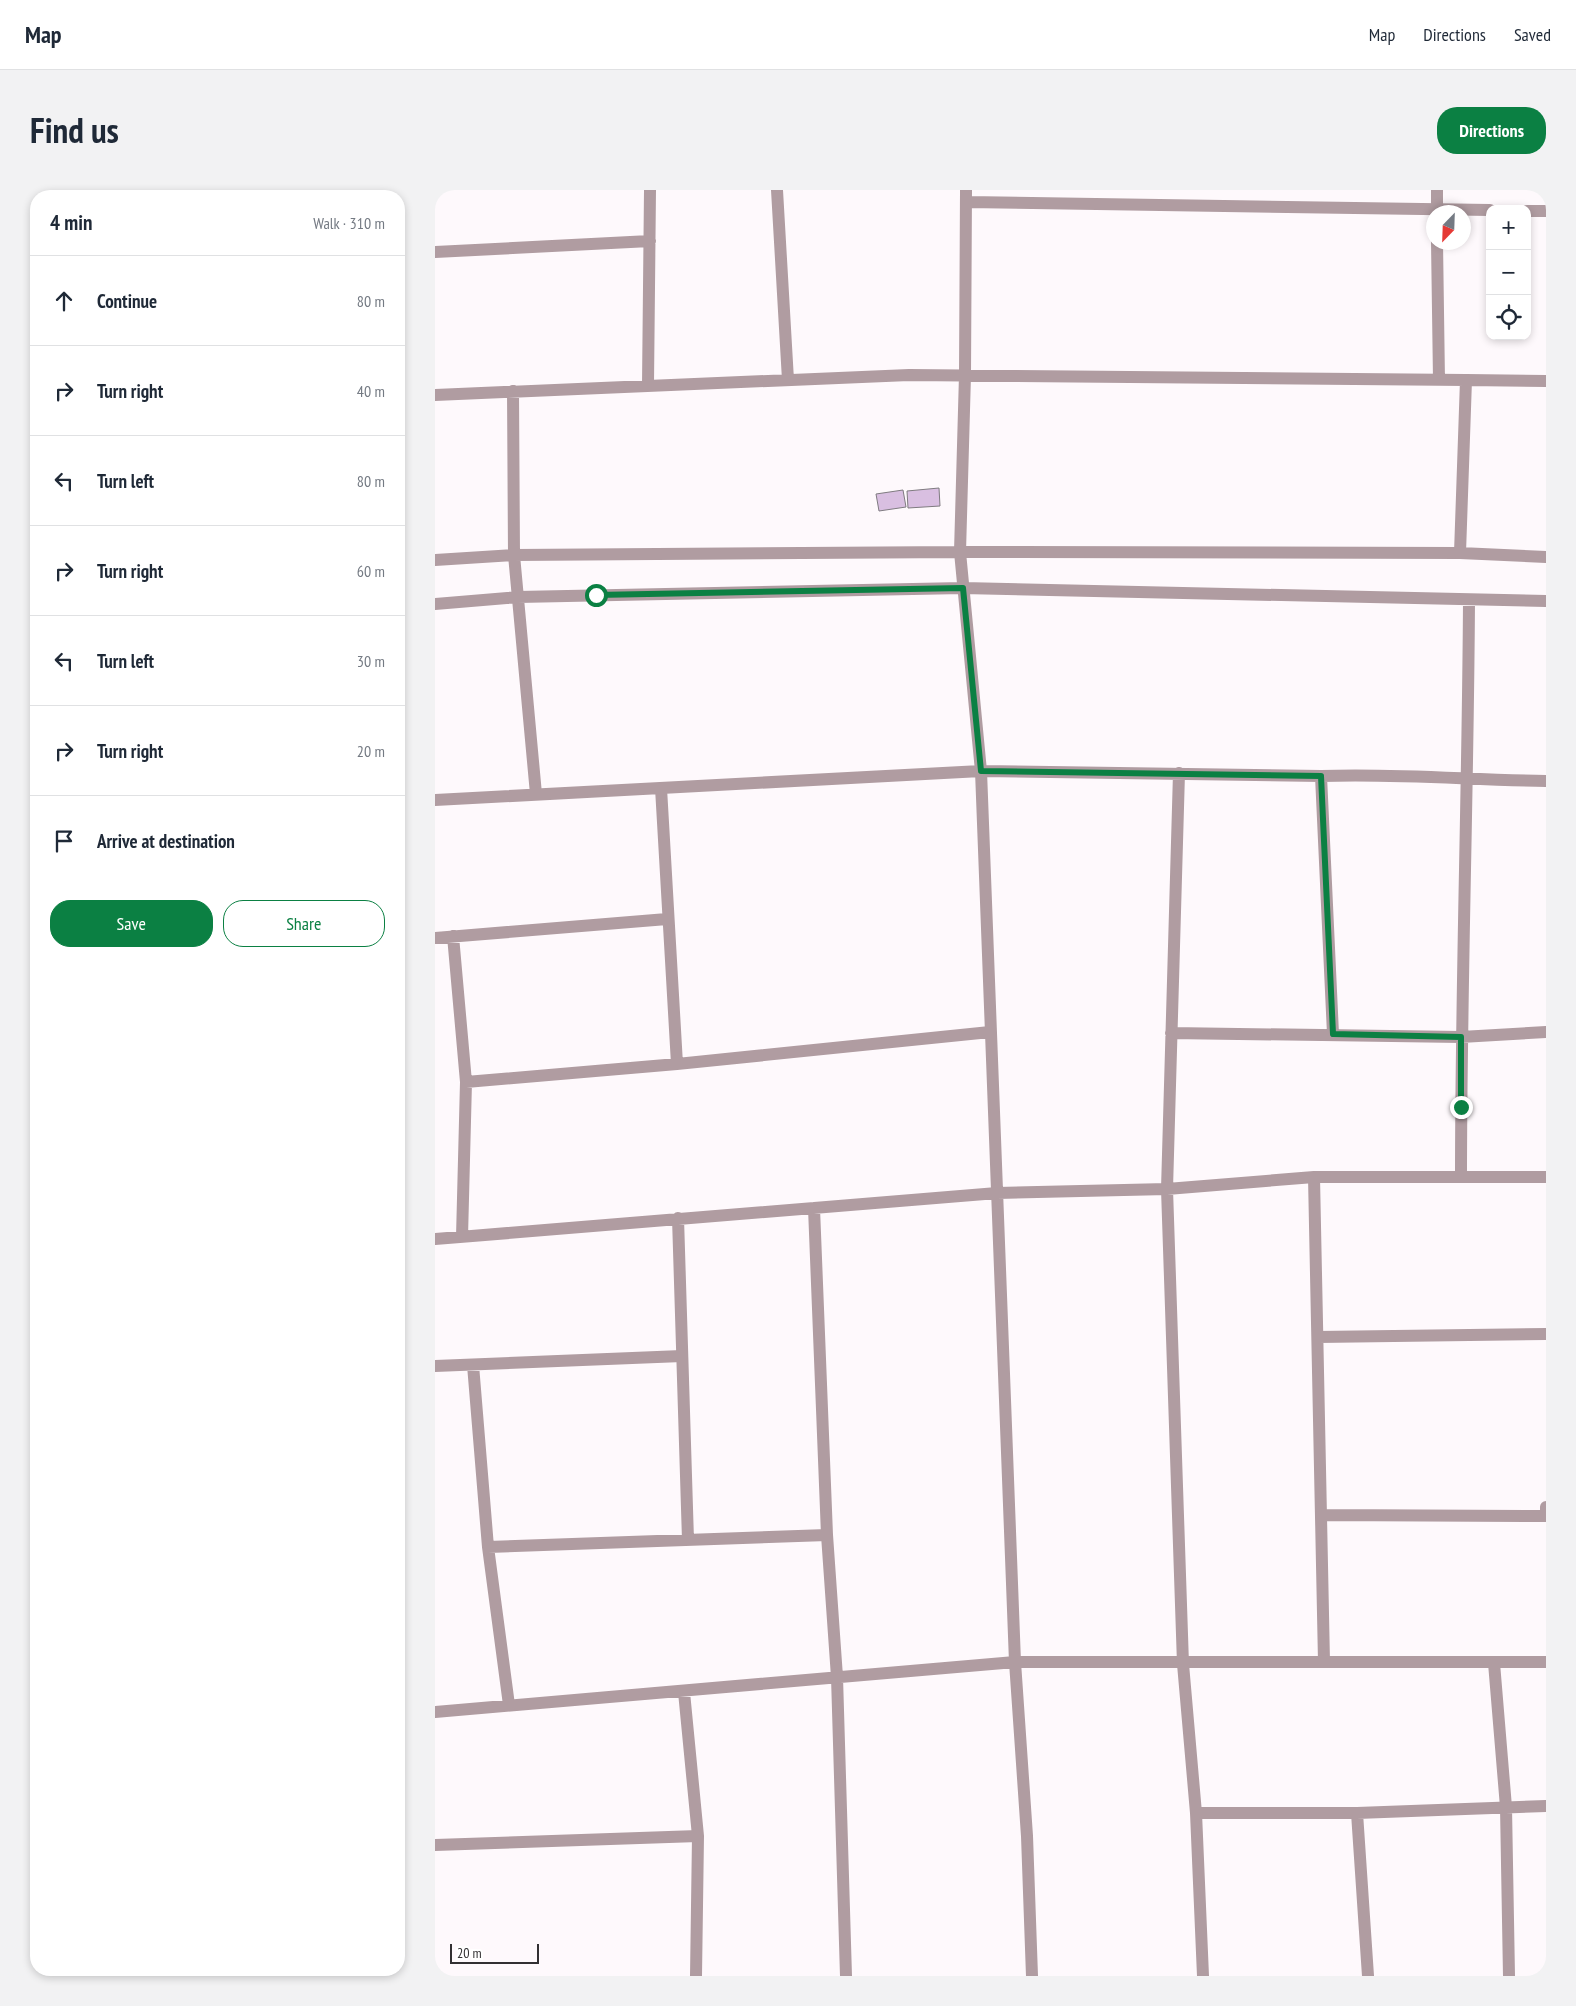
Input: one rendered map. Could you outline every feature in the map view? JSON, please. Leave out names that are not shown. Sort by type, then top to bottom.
[{"type":"street","points":[[648,385],[650,190]]},
{"type":"street","points":[[777,190],[789,380]]},
{"type":"street","points":[[1437,190],[1437,205]]},
{"type":"street","points":[[1032,1976],[1027,1836],[1015,1662],[981,771],[960,552],[965,375],[966,196],[1426,211]]},
{"type":"street","points":[[1471,210],[1486,210]]},
{"type":"street","points":[[1531,211],[1546,211]]},
{"type":"street","points":[[435,252],[650,241]]},
{"type":"street","points":[[1437,250],[1439,380]]},
{"type":"street","points":[[435,395],[909,375],[1546,381]]},
{"type":"street","points":[[1460,553],[1466,380]]},
{"type":"street","points":[[513,391],[514,555],[537,794]]},
{"type":"street","points":[[435,560],[514,555],[960,552],[1460,553],[1546,557]]},
{"type":"street","points":[[435,604],[518,597],[963,588],[1546,602]]},
{"type":"street","points":[[1461,1178],[1461,1037],[1468,780],[1469,600]]},
{"type":"street","points":[[435,800],[981,771],[1321,776],[1378,774],[1468,780],[1546,781]]},
{"type":"street","points":[[1179,773],[1167,1190],[1183,1664],[1196,1813],[1203,1976]]},
{"type":"street","points":[[1321,776],[1333,1034]]},
{"type":"street","points":[[661,788],[667,919],[677,1064]]},
{"type":"street","points":[[435,938],[667,919]]},
{"type":"street","points":[[453,936],[466,1082],[462,1236]]},
{"type":"street","points":[[466,1082],[677,1064],[990,1032]]},
{"type":"street","points":[[1171,1033],[1461,1037],[1546,1032]]},
{"type":"street","points":[[1314,1177],[1324,1662]]},
{"type":"street","points":[[435,1239],[997,1193],[1167,1190],[1314,1177],[1546,1177]]},
{"type":"street","points":[[814,1208],[827,1535],[837,1678],[846,1976]]},
{"type":"street","points":[[678,1218],[688,1540]]},
{"type":"street","points":[[1318,1337],[1546,1334]]},
{"type":"street","points":[[435,1366],[683,1356]]},
{"type":"street","points":[[473,1365],[488,1547],[509,1705]]},
{"type":"street","points":[[1322,1515],[1546,1516],[1546,1507]]},
{"type":"street","points":[[488,1547],[827,1535]]},
{"type":"street","points":[[435,1712],[1015,1662],[1183,1664],[1546,1662]]},
{"type":"street","points":[[1494,1663],[1506,1807],[1509,1976]]},
{"type":"street","points":[[684,1692],[698,1836],[696,1976]]},
{"type":"street","points":[[1196,1813],[1357,1813],[1546,1806]]},
{"type":"street","points":[[1357,1813],[1368,1976]]},
{"type":"street","points":[[435,1844],[698,1836]]},
{"type":"building","points":[[939,488],[940,506],[908,508],[907,491]]},
{"type":"building","points":[[903,490],[906,507],[879,511],[876,494]]},
{"type":"route","points":[[596,595],[963,588],[981,771],[1321,776],[1333,1034],[1461,1037],[1461,1107]]}]
